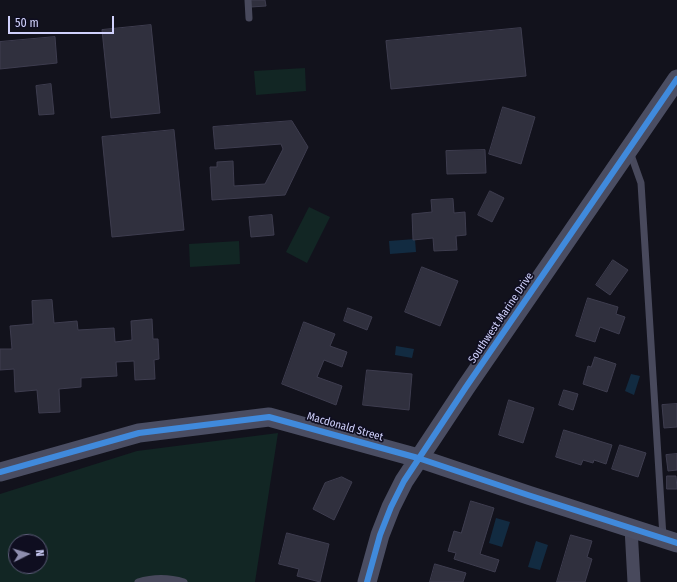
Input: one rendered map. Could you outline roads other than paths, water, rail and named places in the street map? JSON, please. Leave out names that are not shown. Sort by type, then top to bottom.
[{"type":"street","name":"Southwest Marine Drive","points":[[367,582],[380,535],[391,507],[418,458],[677,79]]},
{"type":"street","name":"Macdonald Street","points":[[0,472],[138,433],[269,416],[418,458],[528,496],[670,541]]},
{"type":"street","points":[[631,528],[634,582]]},
{"type":"lane","points":[[248,0],[249,18]]},
{"type":"lane","points":[[629,150],[641,183],[670,541]]},
{"type":"lane","points":[[138,582],[160,578],[172,578],[184,582]]},
{"type":"water","points":[[415,239],[416,252],[390,254],[389,241]]},
{"type":"water","points":[[396,346],[414,349],[412,358],[395,355]]},
{"type":"water","points":[[631,374],[640,376],[634,395],[625,391]]},
{"type":"water","points":[[496,518],[510,522],[502,547],[489,543]]},
{"type":"water","points":[[536,541],[548,545],[540,570],[528,567]]}]
